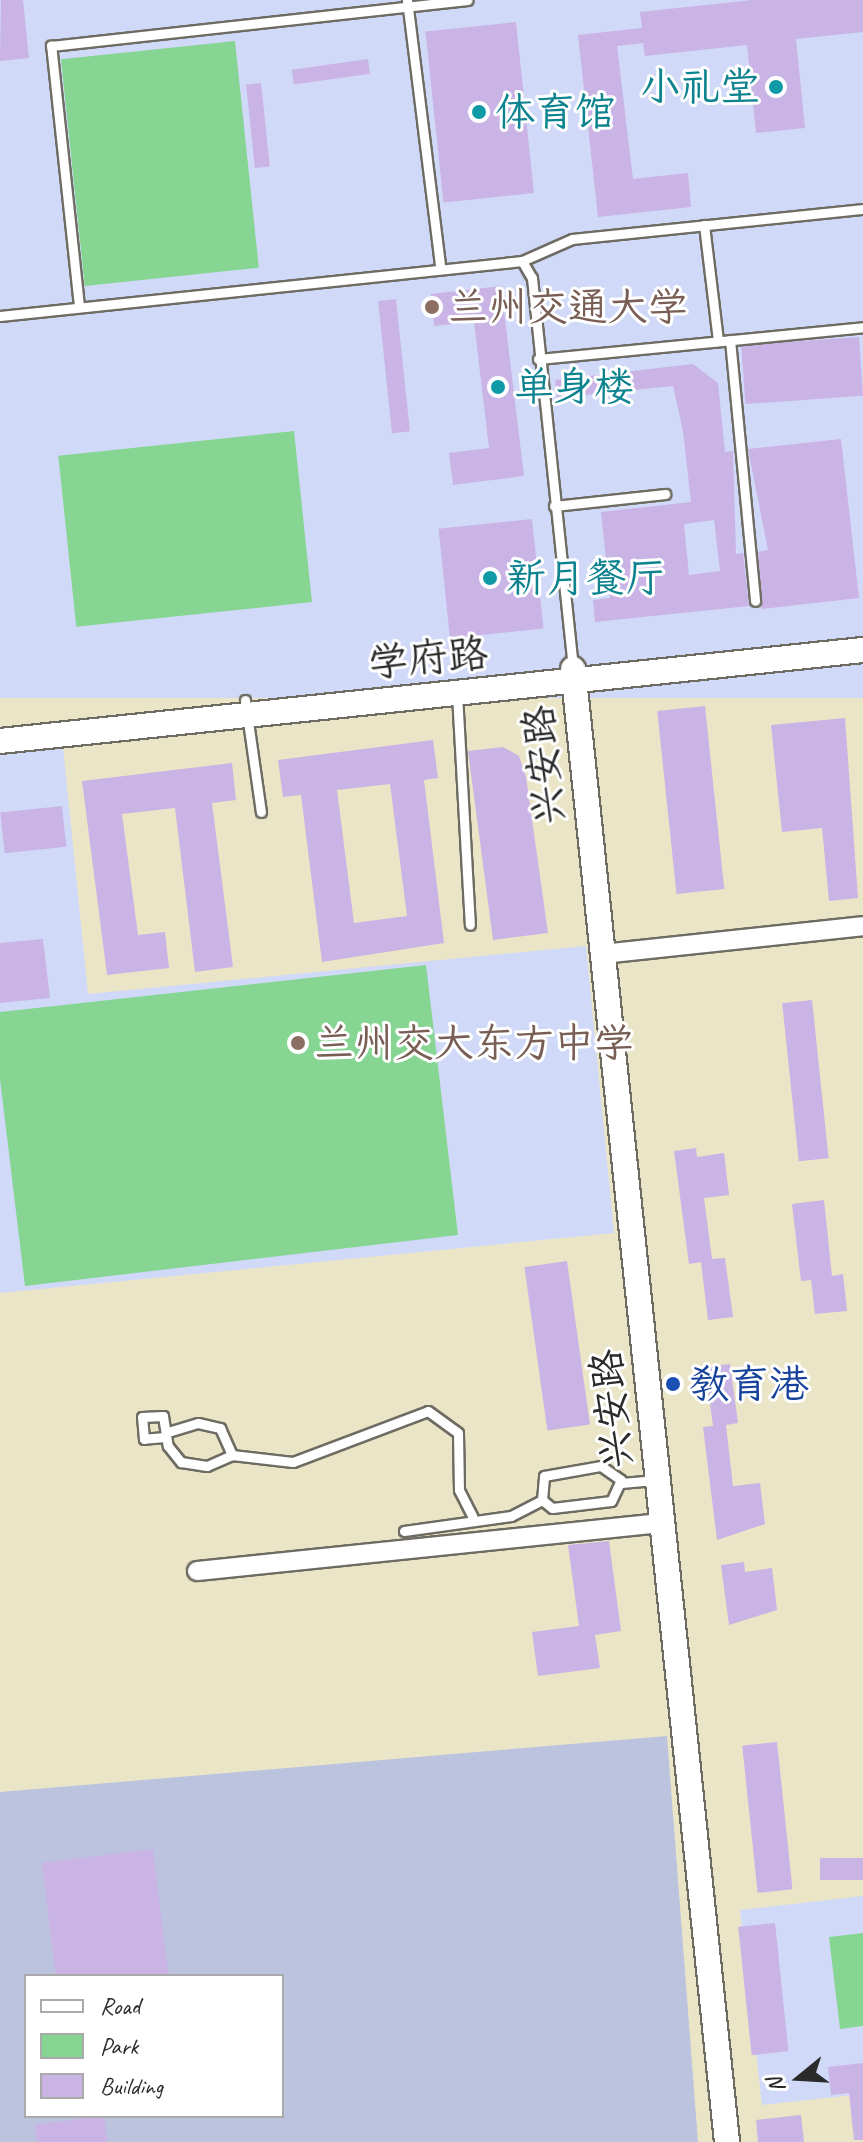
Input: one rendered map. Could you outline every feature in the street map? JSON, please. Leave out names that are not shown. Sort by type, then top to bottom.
[{"type":"street","name":"学府路","points":[[0,741],[246,707],[457,694],[863,636]]},
{"type":"street","name":"学府路","points":[[0,727],[863,650]]},
{"type":"street","name":"兴安路","points":[[573,676],[727,2142]]},
{"type":"street","points":[[602,954],[863,926]]},
{"type":"street","points":[[197,1571],[662,1523]]},
{"type":"lane","points":[[79,306],[51,46],[407,3],[467,0]]},
{"type":"lane","points":[[407,3],[440,264]]},
{"type":"lane","points":[[0,316],[440,264],[522,261],[572,239],[863,209]]},
{"type":"lane","points":[[704,225],[718,341]]},
{"type":"lane","points":[[522,261],[532,278],[573,676]]},
{"type":"lane","points":[[538,359],[863,327]]},
{"type":"lane","points":[[730,340],[755,601]]},
{"type":"lane","points":[[554,506],[665,494]]},
{"type":"lane","points":[[457,694],[470,925]]},
{"type":"lane","points":[[246,707],[261,812]]},
{"type":"lane","points":[[232,1455],[220,1428],[198,1423],[167,1434],[181,1462],[207,1466],[232,1455],[293,1462],[428,1411],[458,1433],[459,1490],[473,1517]]},
{"type":"lane","points":[[542,1500],[544,1476],[607,1467],[621,1483]]},
{"type":"lane","points":[[621,1483],[657,1480]]},
{"type":"lane","points":[[542,1500],[552,1508],[611,1501],[621,1483]]},
{"type":"lane","points":[[404,1531],[437,1530],[473,1517],[511,1516],[542,1500]]},
{"type":"shaded area","name":"兰州交通大学","points":[[0,0],[863,0],[863,698],[0,698]]},
{"type":"shaded area","name":"兰州交大东方中学","points":[[63,747],[88,994],[586,946],[614,1233],[0,1293],[0,753]]},
{"type":"shaded area","points":[[667,1736],[698,2142],[0,2142],[0,1792]]},
{"type":"shaded area","points":[[863,1896],[863,2094],[762,2105],[740,1910]]},
{"type":"green space","points":[[235,41],[259,268],[85,286],[61,59]]},
{"type":"green space","points":[[294,431],[312,602],[76,627],[58,456]]},
{"type":"green space","name":"兰州交大东方中学","points":[[426,965],[458,1235],[25,1286],[0,1079],[0,1012]]},
{"type":"green space","points":[[863,1933],[863,2026],[840,2029],[829,1937]]},
{"type":"building","points":[[1,0],[23,0],[29,58],[0,61]]},
{"type":"building","points":[[752,0],[863,0],[863,32],[796,39],[805,128],[756,133],[747,45],[645,56],[643,43],[617,46],[633,179],[688,173],[691,207],[598,217],[578,35],[642,28],[640,12]]},
{"type":"building","name":"体育馆","points":[[516,22],[534,193],[443,203],[425,32]]},
{"type":"building","points":[[368,59],[370,74],[294,85],[292,70]]},
{"type":"building","points":[[261,83],[270,167],[255,168],[246,85]]},
{"type":"building","name":"单身楼","points":[[501,286],[524,476],[453,485],[449,453],[489,448],[474,322],[434,326],[431,294]]},
{"type":"building","points":[[396,299],[410,431],[392,433],[378,301]]},
{"type":"building","points":[[859,337],[863,396],[745,404],[741,345]]},
{"type":"building","points":[[693,364],[718,383],[725,452],[733,451],[736,554],[743,553],[749,606],[595,622],[593,600],[610,598],[601,512],[691,502],[683,431],[673,386],[557,398],[555,380]],"holes":[[[714,520],[720,571],[689,575],[684,524]]]},
{"type":"building","points":[[841,439],[859,598],[762,609],[758,552],[768,550],[748,449]]},
{"type":"building","name":"新月餐厅","points":[[532,519],[543,628],[450,638],[439,529]]},
{"type":"building","points":[[705,706],[724,889],[676,894],[657,711]]},
{"type":"building","points":[[845,718],[858,898],[829,901],[822,828],[782,832],[771,725]]},
{"type":"building","points":[[433,740],[438,778],[424,780],[444,943],[322,962],[301,795],[283,797],[278,760]],"holes":[[[390,784],[407,916],[354,923],[337,790]]]},
{"type":"building","points":[[503,747],[519,756],[526,777],[548,933],[493,940],[468,751]]},
{"type":"building","points":[[232,763],[236,800],[212,803],[233,967],[195,972],[175,808],[122,814],[138,935],[165,932],[169,968],[107,975],[82,781]]},
{"type":"building","points":[[62,806],[66,847],[5,853],[0,812]]},
{"type":"building","points":[[43,939],[50,998],[0,1003],[0,943]]},
{"type":"building","points":[[812,1000],[829,1158],[799,1161],[782,1003]]},
{"type":"building","points":[[696,1148],[697,1157],[724,1153],[729,1195],[704,1198],[712,1259],[725,1258],[733,1317],[708,1320],[701,1262],[689,1264],[674,1151]]},
{"type":"building","points":[[824,1200],[832,1276],[843,1274],[847,1311],[815,1314],[811,1280],[801,1281],[792,1204]]},
{"type":"building","points":[[567,1261],[590,1424],[547,1430],[524,1267]]},
{"type":"building","points":[[730,1364],[738,1423],[726,1425],[733,1486],[760,1483],[765,1524],[717,1540],[703,1427],[713,1426],[705,1367]]},
{"type":"building","points":[[609,1541],[621,1631],[595,1635],[600,1668],[538,1676],[532,1632],[579,1626],[568,1545]]},
{"type":"building","points":[[744,1562],[745,1572],[772,1568],[777,1610],[729,1625],[721,1565]]},
{"type":"building","points":[[777,1742],[792,1889],[758,1893],[742,1746]]},
{"type":"building","points":[[153,1849],[168,1974],[56,1974],[42,1863]]},
{"type":"building","points":[[820,1858],[863,1858],[863,1880],[820,1880]]},
{"type":"building","points":[[775,1923],[788,2051],[752,2055],[738,1927]]},
{"type":"building","points":[[863,2063],[863,2140],[854,2140],[849,2093],[831,2095],[828,2067]]},
{"type":"building","points":[[801,2115],[804,2142],[758,2142],[756,2120]]},
{"type":"building","points":[[104,2118],[107,2142],[37,2142],[35,2125]]},
{"type":"place","name":"小礼堂","points":[[776,87]]},
{"type":"place","name":"体育馆","points":[[479,112]]},
{"type":"place","name":"兰州交通大学","points":[[432,307]]},
{"type":"place","name":"单身楼","points":[[498,387]]},
{"type":"place","name":"新月餐厅","points":[[490,578]]},
{"type":"place","name":"兰州交大东方中学","points":[[298,1043]]},
{"type":"place","name":"教育港","points":[[673,1384]]}]
